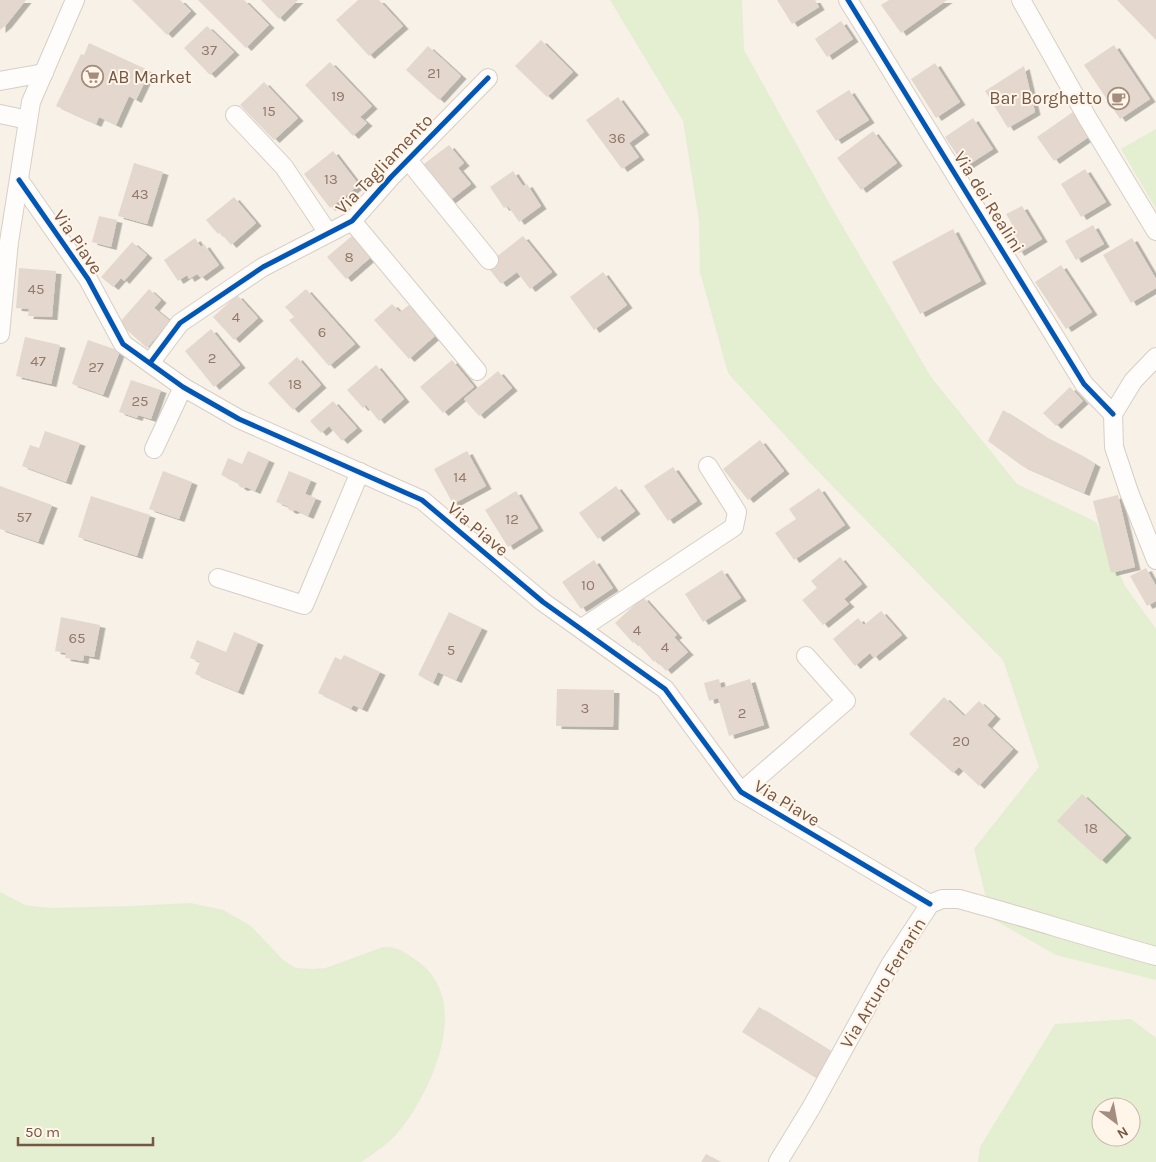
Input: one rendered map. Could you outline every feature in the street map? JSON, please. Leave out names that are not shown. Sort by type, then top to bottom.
[{"type":"street","points":[[0,334],[9,242],[31,102],[75,0]]},
{"type":"street","name":"Via dei Realini","points":[[848,0],[1084,384],[1114,414]]},
{"type":"street","points":[[1021,0],[1088,119],[1156,231]]},
{"type":"street","points":[[0,82],[44,73]]},
{"type":"street","name":"Via Tagliamento","points":[[150,362],[180,323],[263,267],[352,221],[488,78]]},
{"type":"street","points":[[0,114],[28,120]]},
{"type":"street","name":"Via Tagliamento","points":[[235,115],[284,167],[328,233]]},
{"type":"street","name":"Via Tagliamento","points":[[408,160],[488,260]]},
{"type":"street","name":"Via Piave","points":[[19,180],[88,279],[123,344],[183,387],[239,419],[422,500],[543,602],[665,689],[741,792],[930,904]]},
{"type":"street","name":"Via Tagliamento","points":[[352,221],[477,371]]},
{"type":"street","points":[[1156,357],[1133,381],[1114,414],[1114,447],[1129,492],[1156,560]]},
{"type":"street","points":[[154,449],[183,387]]},
{"type":"street","points":[[582,628],[734,527],[737,512],[708,466]]},
{"type":"street","points":[[218,578],[304,605],[360,472]]},
{"type":"street","points":[[1129,492],[1156,526]]},
{"type":"street","name":"Via Piave","points":[[741,792],[846,701],[806,656]]},
{"type":"street","name":"Via Arturo Ferrarin","points":[[778,1162],[811,1108],[890,965],[930,904],[942,900],[959,899],[1156,956]]},
{"type":"green space","points":[[610,0],[742,0],[744,50],[833,210],[931,377],[1017,484],[1096,522],[1125,586],[1156,629],[1156,980],[1056,955],[991,918],[974,849],[1039,767],[1003,660],[811,464],[728,373],[700,272],[699,220],[683,121]]},
{"type":"green space","points":[[1156,129],[1156,209],[1121,149]]},
{"type":"green space","points":[[0,892],[25,905],[50,908],[191,903],[223,910],[251,926],[283,960],[296,968],[326,968],[383,947],[403,951],[420,963],[435,979],[443,999],[445,1021],[442,1043],[426,1088],[415,1108],[395,1136],[361,1162],[0,1162]]},
{"type":"green space","points":[[1131,1019],[1156,1038],[1156,1162],[978,1162],[980,1147],[1055,1024]]},
{"type":"building","points":[[0,0],[26,0],[0,30]]},
{"type":"building","points":[[132,0],[180,0],[191,11],[167,35]]},
{"type":"building","points":[[198,0],[244,0],[269,25],[246,48]]},
{"type":"building","points":[[261,0],[298,0],[279,19]]},
{"type":"building","points":[[358,0],[379,0],[403,26],[369,56],[336,20]]},
{"type":"building","points":[[777,0],[815,0],[819,7],[792,24]]},
{"type":"building","points":[[889,0],[947,0],[901,33],[881,5]]},
{"type":"building","points":[[1117,0],[1156,0],[1156,40]]},
{"type":"building","points":[[841,21],[853,39],[827,57],[815,39]]},
{"type":"building","points":[[207,26],[234,52],[210,75],[184,48]]},
{"type":"building","points":[[541,40],[573,72],[547,97],[515,66]]},
{"type":"building","points":[[89,43],[150,71],[136,100],[129,96],[116,125],[99,117],[96,124],[56,106],[81,54],[84,55]]},
{"type":"building","points":[[1114,45],[1150,99],[1120,119],[1084,65]]},
{"type":"building","points":[[428,46],[461,76],[439,100],[406,70]]},
{"type":"building","points":[[330,62],[372,106],[360,117],[367,123],[353,136],[305,85]]},
{"type":"building","points":[[935,63],[960,102],[936,118],[911,79]]},
{"type":"building","points":[[1024,66],[1035,112],[1008,128],[985,91]]},
{"type":"building","points":[[264,82],[298,118],[274,140],[240,105]]},
{"type":"building","points":[[849,90],[869,120],[836,141],[816,111]]},
{"type":"building","points":[[618,97],[644,132],[629,143],[639,157],[622,169],[586,120]]},
{"type":"building","points":[[1073,112],[1090,136],[1054,161],[1037,137]]},
{"type":"building","points":[[973,118],[993,149],[965,167],[945,137]]},
{"type":"building","points":[[873,131],[897,163],[861,190],[837,158]]},
{"type":"building","points":[[449,145],[464,163],[458,168],[471,184],[448,202],[420,167]]},
{"type":"building","points":[[333,151],[359,185],[330,208],[304,174]]},
{"type":"building","points":[[134,163],[163,172],[147,224],[118,216]]},
{"type":"building","points":[[1085,169],[1106,202],[1081,217],[1061,184]]},
{"type":"building","points":[[513,171],[523,186],[527,184],[541,206],[519,222],[508,206],[504,208],[490,187]]},
{"type":"building","points":[[234,197],[256,223],[231,245],[206,220]]},
{"type":"building","points":[[1022,206],[1042,239],[1019,253],[1006,233],[1013,226],[1006,214]]},
{"type":"building","points":[[99,216],[117,220],[111,247],[92,242]]},
{"type":"building","points":[[1093,225],[1104,244],[1076,260],[1065,241]]},
{"type":"building","points":[[953,229],[981,281],[920,314],[892,262]]},
{"type":"building","points":[[353,235],[371,257],[346,279],[327,257]]},
{"type":"building","points":[[523,236],[552,272],[530,289],[517,272],[501,284],[486,265]]},
{"type":"building","points":[[195,238],[201,247],[204,244],[219,265],[201,278],[197,274],[189,279],[187,275],[178,281],[164,260]]},
{"type":"building","points":[[1132,238],[1156,279],[1156,288],[1131,303],[1103,255]]},
{"type":"building","points":[[132,242],[147,255],[124,281],[121,278],[113,287],[101,277]]},
{"type":"building","points":[[1061,265],[1092,312],[1066,329],[1035,282]]},
{"type":"building","points":[[19,268],[56,271],[52,317],[28,316],[29,309],[16,308]]},
{"type":"building","points":[[603,272],[627,305],[594,330],[570,297]]},
{"type":"building","points":[[149,289],[161,300],[154,308],[170,321],[147,348],[119,323]]},
{"type":"building","points":[[306,289],[355,344],[329,366],[289,320],[294,317],[285,307]]},
{"type":"building","points":[[237,295],[258,318],[234,340],[213,317]]},
{"type":"building","points":[[392,304],[400,312],[409,305],[436,335],[409,359],[374,320]]},
{"type":"building","points":[[211,329],[240,365],[214,387],[185,351]]},
{"type":"building","points":[[25,337],[60,345],[51,384],[16,376]]},
{"type":"building","points":[[88,340],[120,351],[103,395],[72,384]]},
{"type":"building","points":[[297,357],[321,385],[293,410],[268,383]]},
{"type":"building","points":[[452,360],[474,387],[443,413],[420,387]]},
{"type":"building","points":[[376,365],[404,399],[379,421],[366,405],[363,408],[347,390]]},
{"type":"building","points":[[498,371],[512,388],[479,416],[464,399]]},
{"type":"building","points":[[131,380],[161,390],[151,419],[138,415],[137,418],[119,412]]},
{"type":"building","points":[[1070,387],[1083,401],[1056,426],[1043,413]]},
{"type":"building","points":[[333,401],[357,428],[342,441],[329,426],[321,433],[310,421]]},
{"type":"building","points":[[1003,410],[1042,435],[1095,464],[1084,493],[1022,466],[988,441]]},
{"type":"building","points":[[45,431],[80,443],[66,482],[22,466],[30,445],[39,448]]},
{"type":"building","points":[[760,440],[784,471],[748,500],[723,469]]},
{"type":"building","points":[[248,451],[269,460],[255,491],[246,487],[242,488],[238,483],[221,475],[228,458],[242,464]]},
{"type":"building","points":[[467,451],[486,486],[453,504],[434,469]]},
{"type":"building","points":[[673,467],[697,501],[668,521],[644,486]]},
{"type":"building","points":[[163,471],[192,482],[179,519],[149,509]]},
{"type":"building","points":[[289,471],[311,480],[305,494],[316,498],[308,516],[295,510],[291,511],[287,506],[276,502]]},
{"type":"building","points":[[0,486],[52,505],[38,542],[0,529]]},
{"type":"building","points":[[616,486],[635,511],[598,539],[579,513]]},
{"type":"building","points":[[819,488],[845,525],[794,560],[775,533],[796,519],[789,509]]},
{"type":"building","points":[[516,491],[538,528],[508,547],[485,510]]},
{"type":"building","points":[[1118,495],[1135,567],[1111,573],[1093,501]]},
{"type":"building","points":[[91,496],[150,515],[137,556],[78,537]]},
{"type":"building","points":[[840,557],[862,584],[844,599],[849,604],[823,625],[802,600],[817,588],[811,581]]},
{"type":"building","points":[[594,560],[613,588],[581,609],[562,582]]},
{"type":"building","points":[[1146,568],[1156,586],[1156,601],[1147,606],[1130,576]]},
{"type":"building","points":[[722,570],[741,598],[703,622],[685,594]]},
{"type":"building","points":[[643,597],[677,635],[674,637],[688,652],[666,671],[656,660],[654,662],[635,641],[633,643],[615,623]]},
{"type":"building","points":[[881,611],[902,635],[874,658],[870,653],[855,666],[833,639],[858,618],[864,625]]},
{"type":"building","points":[[449,612],[482,628],[456,680],[438,672],[433,683],[418,675]]},
{"type":"building","points":[[61,617],[100,625],[94,657],[84,655],[83,661],[65,658],[66,653],[55,651]]},
{"type":"building","points":[[234,632],[258,642],[238,692],[195,674],[200,662],[190,658],[197,640],[226,652]]},
{"type":"building","points":[[344,655],[380,672],[362,709],[353,705],[351,709],[318,693],[335,657],[341,660]]},
{"type":"building","points":[[719,679],[721,688],[750,679],[764,725],[729,736],[718,698],[709,701],[704,683]]},
{"type":"building","points":[[557,689],[614,690],[613,727],[556,726]]},
{"type":"building","points":[[944,697],[964,716],[979,701],[995,716],[987,725],[1013,749],[979,786],[959,767],[953,773],[909,734]]},
{"type":"building","points":[[1082,794],[1126,835],[1101,861],[1057,821]]},
{"type":"building","points":[[759,1007],[832,1052],[816,1078],[742,1032]]},
{"type":"building","points":[[706,1154],[721,1162],[701,1162]]},
{"type":"cycle path","points":[[848,0],[1084,384],[1113,414]]},
{"type":"cycle path","points":[[150,363],[180,323],[263,267],[352,221],[391,177],[488,78]]},
{"type":"cycle path","points":[[19,180],[88,279],[123,344],[183,387],[239,419],[422,500],[543,602],[665,689],[741,792],[930,904]]},
{"type":"place","name":"AB Market","points":[[92,77]]},
{"type":"place","name":"Bar Borghetto","points":[[1118,98]]}]
